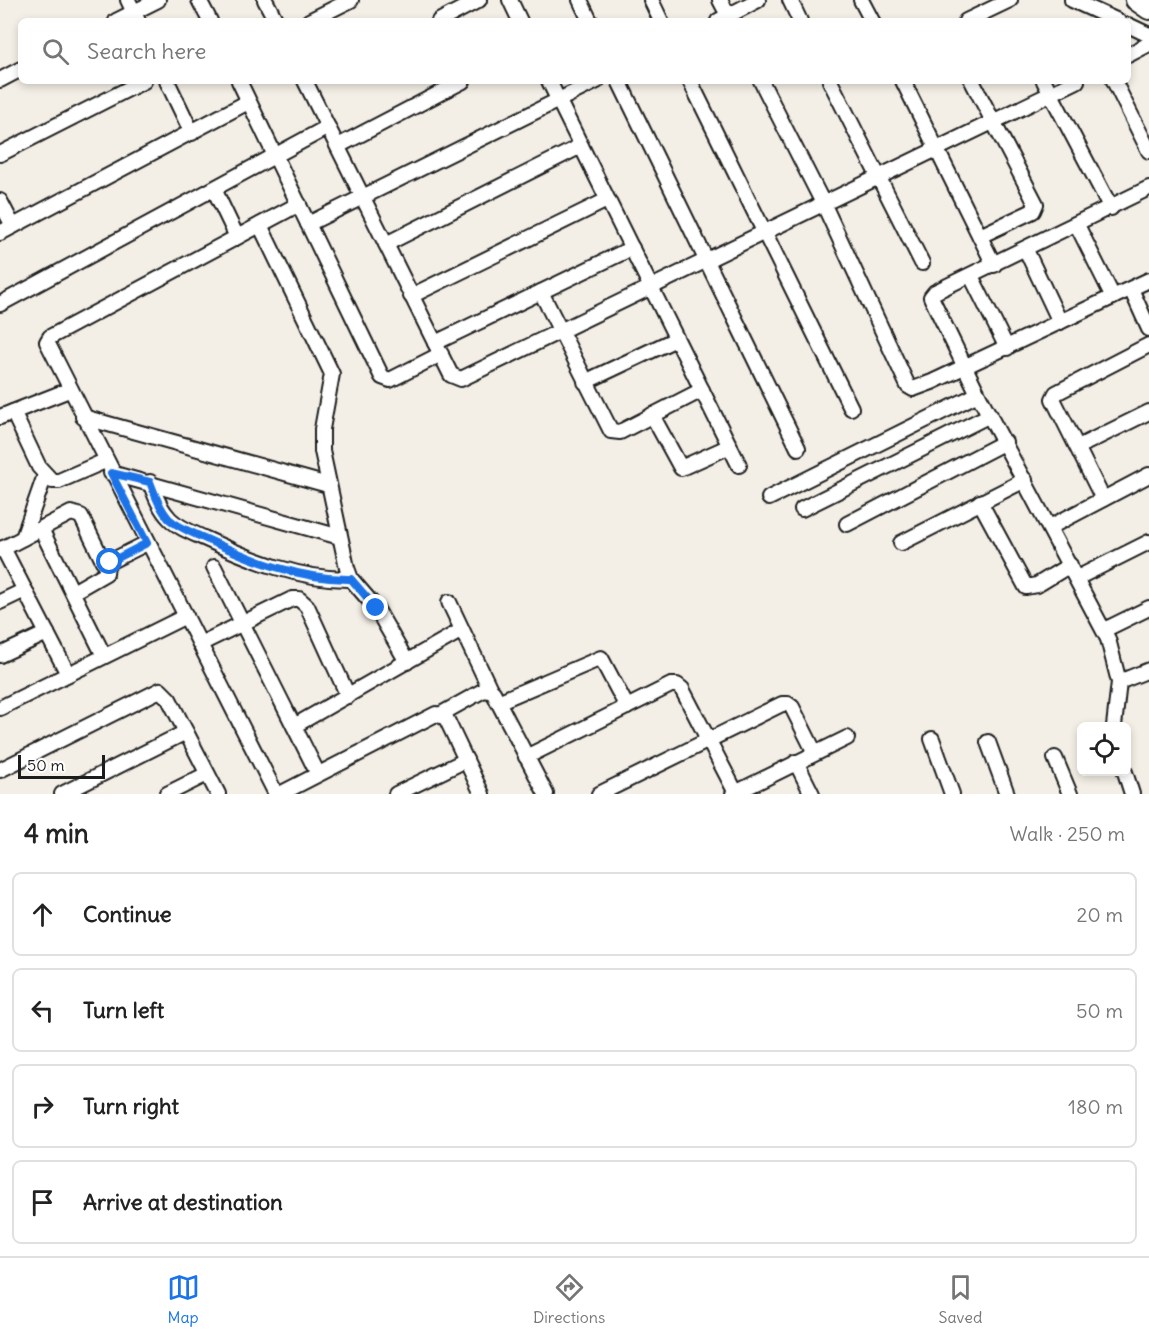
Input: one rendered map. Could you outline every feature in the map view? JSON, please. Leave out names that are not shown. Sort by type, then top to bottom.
[{"type":"street","points":[[133,11],[158,0]]},
{"type":"street","points":[[199,0],[208,18]]},
{"type":"street","points":[[265,0],[274,18]]},
{"type":"street","points":[[312,18],[325,6],[351,0]]},
{"type":"street","points":[[445,18],[479,0]]},
{"type":"street","points":[[510,0],[519,18]]},
{"type":"street","points":[[580,0],[589,18]]},
{"type":"street","points":[[651,0],[660,18]]},
{"type":"street","points":[[720,0],[726,18]]},
{"type":"street","points":[[728,18],[758,0]]},
{"type":"street","points":[[790,0],[799,18]]},
{"type":"street","points":[[861,0],[870,18]]},
{"type":"street","points":[[972,18],[1010,0]]},
{"type":"street","points":[[1072,0],[1104,18]]},
{"type":"street","points":[[1131,26],[1149,35]]},
{"type":"street","points":[[1131,53],[1149,44]]},
{"type":"street","points":[[0,80],[18,71]]},
{"type":"street","points":[[0,154],[138,84]]},
{"type":"street","points":[[168,84],[192,133]]},
{"type":"street","points":[[240,84],[382,376],[390,380],[438,349],[541,292],[632,248]]},
{"type":"street","points":[[307,84],[451,375],[461,379],[1071,84]]},
{"type":"street","points":[[338,146],[457,84]]},
{"type":"street","points":[[550,84],[739,465]]},
{"type":"street","points":[[308,224],[591,84]]},
{"type":"street","points":[[620,84],[798,448]]},
{"type":"street","points":[[691,84],[851,408]]},
{"type":"street","points":[[763,84],[824,205],[908,386],[918,389],[1149,280]]},
{"type":"street","points":[[831,84],[922,263]]},
{"type":"street","points":[[904,84],[994,265]]},
{"type":"street","points":[[974,84],[1036,204],[1035,208],[980,236]]},
{"type":"street","points":[[1046,84],[1111,208]]},
{"type":"street","points":[[1116,84],[1149,151]]},
{"type":"street","points":[[0,233],[248,102]]},
{"type":"street","points":[[0,304],[328,127]]},
{"type":"street","points":[[386,244],[581,146]]},
{"type":"street","points":[[1114,722],[1119,682],[1104,630],[978,394],[931,297],[935,292],[1026,250],[1149,188]]},
{"type":"street","points":[[214,189],[237,237]]},
{"type":"street","points":[[411,296],[607,200]]},
{"type":"street","points":[[0,201],[13,226]]},
{"type":"street","points":[[299,204],[50,337],[48,346],[147,543],[278,794],[490,689]]},
{"type":"street","points":[[260,225],[332,374],[322,429],[322,452],[351,579],[376,608],[407,662]]},
{"type":"street","points":[[1077,225],[1113,297]]},
{"type":"street","points":[[1026,250],[1060,322]]},
{"type":"street","points":[[971,276],[1007,348]]},
{"type":"street","points":[[1131,289],[1149,329]]},
{"type":"street","points":[[541,292],[611,431],[620,432],[702,390]]},
{"type":"street","points":[[585,382],[676,339]]},
{"type":"street","points":[[1103,499],[1055,404],[1056,393],[1149,345]]},
{"type":"street","points":[[69,390],[6,415],[45,475],[52,481],[108,467],[150,482],[340,537]]},
{"type":"street","points":[[769,498],[978,394]]},
{"type":"street","points":[[1078,447],[1149,412]]},
{"type":"street","points":[[802,509],[990,415]]},
{"type":"street","points":[[652,416],[681,468],[730,447]]},
{"type":"street","points":[[83,417],[328,485]]},
{"type":"street","points":[[847,524],[1005,442]]},
{"type":"street","points":[[23,538],[45,475]]},
{"type":"street","points":[[1050,526],[1149,475]]},
{"type":"street","points":[[902,543],[1025,480]]},
{"type":"street","points":[[150,482],[163,511],[178,525],[231,550],[285,570],[320,578],[351,579]]},
{"type":"street","points":[[980,502],[1026,587],[1037,585],[1070,565]]},
{"type":"street","points":[[68,674],[2,549],[71,513],[77,514],[103,561],[107,563]]},
{"type":"street","points":[[41,529],[105,656]]},
{"type":"street","points":[[1077,578],[1149,542]]},
{"type":"street","points":[[107,563],[147,543]]},
{"type":"street","points":[[73,592],[99,580],[106,573],[107,563]]},
{"type":"street","points":[[214,567],[318,774]]},
{"type":"street","points":[[0,602],[25,590]]},
{"type":"street","points":[[201,644],[292,599],[303,601],[348,696]]},
{"type":"street","points":[[449,602],[490,689],[546,794]]},
{"type":"street","points":[[1104,630],[1149,608]]},
{"type":"street","points":[[0,708],[186,616]]},
{"type":"street","points":[[294,726],[462,630]]},
{"type":"street","points":[[0,656],[47,633]]},
{"type":"street","points":[[498,702],[601,658],[627,707]]},
{"type":"street","points":[[1119,682],[1149,670]]},
{"type":"street","points":[[526,757],[677,685],[734,793],[847,738]]},
{"type":"street","points":[[0,770],[160,690],[169,699],[218,794]]},
{"type":"street","points":[[599,794],[708,740],[788,704],[815,753]]},
{"type":"street","points":[[441,714],[482,794]]},
{"type":"street","points":[[62,794],[186,732]]},
{"type":"street","points":[[932,739],[952,794]]},
{"type":"street","points":[[988,742],[1007,794]]},
{"type":"street","points":[[1055,758],[1070,794]]},
{"type":"street","points":[[396,794],[466,760]]},
{"type":"street","points":[[796,762],[812,794]]},
{"type":"street","points":[[167,794],[207,774]]},
{"type":"street","points":[[1127,776],[1132,794]]},
{"type":"route","points":[[110,562],[147,543],[111,473],[150,482],[163,511],[178,525],[231,550],[285,570],[320,578],[351,579],[376,608]]}]
